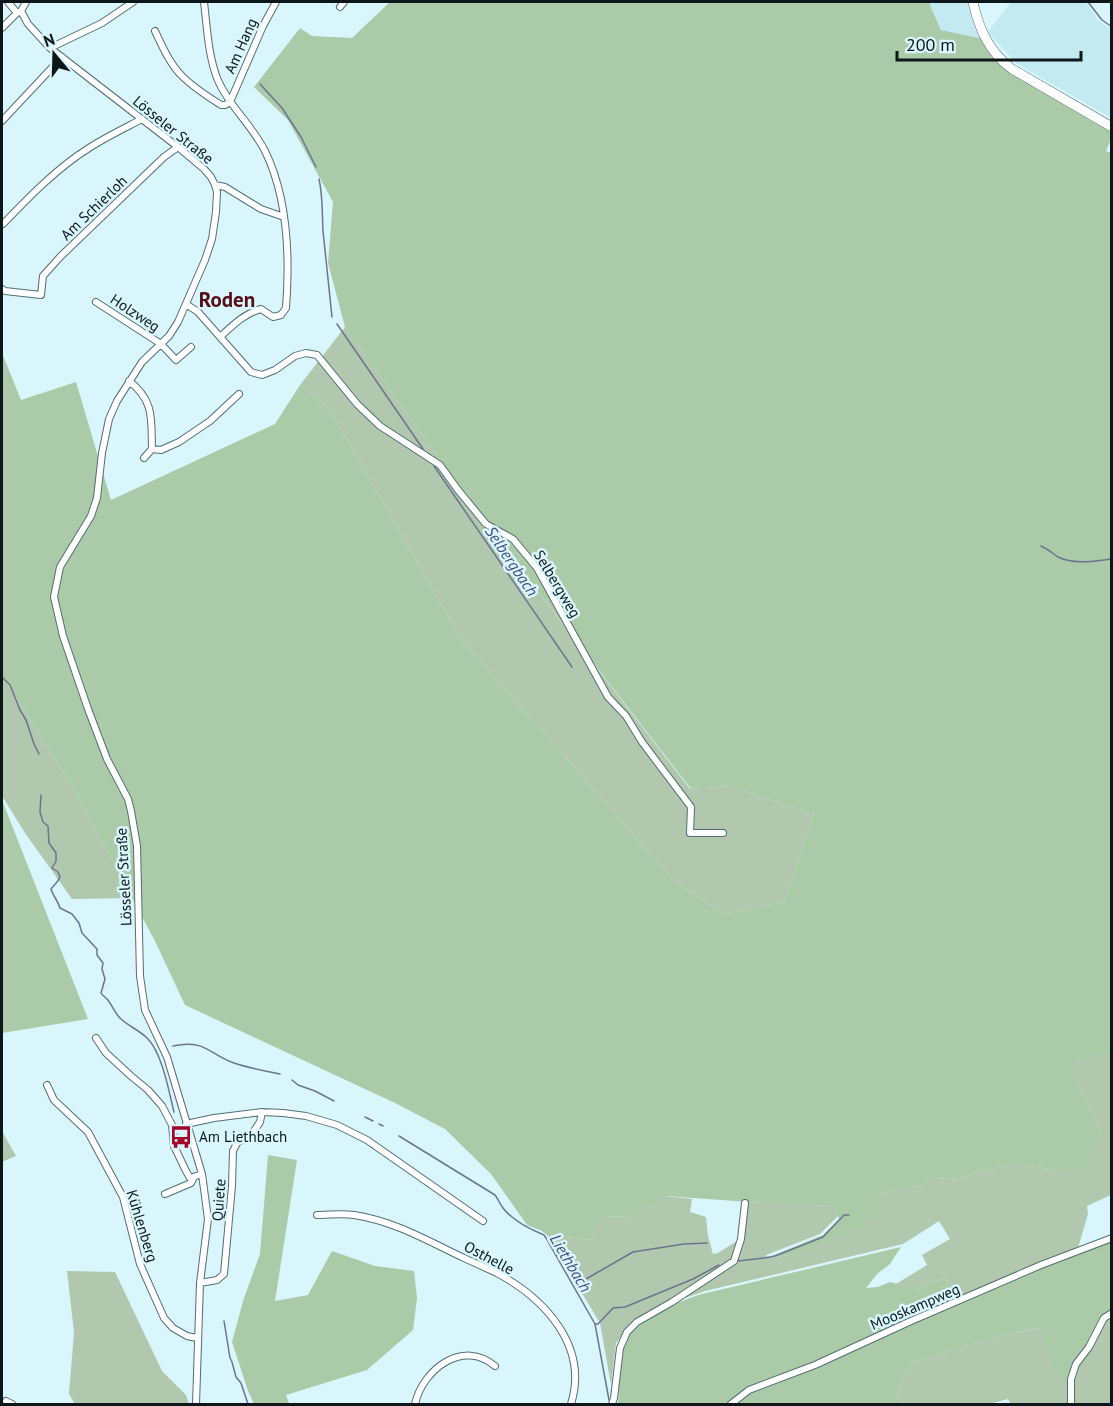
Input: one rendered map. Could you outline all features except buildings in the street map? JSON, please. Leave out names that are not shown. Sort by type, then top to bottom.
[{"type":"main road","points":[[973,2],[985,39],[1000,59],[1012,69],[1112,127]]},
{"type":"street","name":"Lösseler Straße","points":[[8,2],[50,48],[178,147],[204,169],[215,185],[217,201],[212,239],[174,330],[142,362],[113,410],[106,428],[97,498],[91,516],[60,567],[54,597],[63,636],[88,709],[107,759],[128,799],[137,846],[140,976],[143,1002],[167,1058],[202,1174],[208,1219],[200,1283],[195,1404]]},
{"type":"street","points":[[2,28],[26,2]]},
{"type":"street","points":[[50,48],[102,23],[134,2]]},
{"type":"street","points":[[204,2],[210,53],[217,79],[265,150],[281,198],[287,235],[286,308],[281,315],[273,317],[261,309],[255,310],[220,337]]},
{"type":"street","name":"Am Hang","points":[[231,102],[263,26],[276,2]]},
{"type":"street","points":[[155,31],[180,75],[220,105],[231,102]]},
{"type":"street","points":[[2,121],[62,57]]},
{"type":"street","points":[[3,224],[35,190],[88,148],[142,119]]},
{"type":"street","name":"Am Schierloh","points":[[2,289],[41,295],[43,276],[60,257],[164,157],[178,147]]},
{"type":"street","points":[[215,185],[225,187],[261,209],[284,217]]},
{"type":"street","name":"Holzweg","points":[[96,302],[161,344]]},
{"type":"street","name":"Selbergweg","points":[[186,304],[198,312],[251,372],[262,375],[306,352],[317,355],[357,404],[381,426],[440,465],[486,524],[513,539],[537,568],[608,697],[626,716],[642,742],[691,807],[690,832],[723,833]]},
{"type":"street","points":[[161,344],[176,360],[191,347]]},
{"type":"street","points":[[129,381],[144,396],[151,411],[152,449],[144,458]]},
{"type":"street","points":[[152,449],[161,450],[179,442],[210,421],[239,394]]},
{"type":"street","points":[[96,1038],[106,1053],[148,1090],[162,1106],[172,1125],[174,1146],[190,1178],[202,1174]]},
{"type":"street","name":"Kühlenberg","points":[[46,1085],[54,1100],[88,1132],[123,1197],[140,1264],[164,1318],[173,1328],[187,1336],[197,1338]]},
{"type":"street","points":[[186,1124],[262,1112],[306,1116],[337,1125],[367,1140],[483,1221]]},
{"type":"street","name":"Quiete","points":[[200,1283],[218,1280],[224,1274],[233,1151],[237,1143],[254,1131],[260,1122],[262,1112]]},
{"type":"street","points":[[165,1194],[191,1183],[194,1177]]},
{"type":"street","points":[[612,1404],[620,1348],[627,1332],[637,1322],[734,1261],[741,1239],[745,1203]]},
{"type":"street","name":"Osthelle","points":[[317,1215],[352,1214],[381,1221],[414,1233],[498,1274],[530,1295],[548,1312],[562,1331],[573,1358],[576,1378],[571,1404]]},
{"type":"street","name":"Mooskampweg","points":[[731,1404],[749,1390],[815,1365],[1041,1265],[1112,1238]]},
{"type":"street","points":[[1071,1404],[1071,1379],[1076,1365],[1089,1347],[1104,1318],[1112,1313]]},
{"type":"street","points":[[415,1404],[418,1393],[427,1378],[434,1370],[451,1359],[461,1356],[480,1357],[487,1359],[495,1366]]},
{"type":"shaded area","points":[[930,2],[972,2],[984,39],[941,30]]},
{"type":"shaded area","points":[[1011,2],[1086,2],[1098,20],[1111,29],[1111,118],[1016,63],[988,32]]},
{"type":"green space","points":[[390,2],[930,2],[941,30],[984,39],[994,55],[1111,128],[1111,139],[1106,151],[1112,153],[1112,1052],[1076,1060],[1076,1081],[1101,1129],[1088,1167],[1057,1170],[1015,1164],[976,1172],[959,1180],[937,1178],[918,1186],[891,1190],[875,1199],[878,1212],[864,1226],[797,1254],[767,1258],[823,1235],[839,1219],[833,1206],[665,1196],[633,1216],[601,1217],[592,1240],[547,1235],[527,1225],[491,1174],[445,1129],[395,1103],[185,1005],[155,941],[71,784],[2,675],[2,353],[21,400],[76,382],[111,500],[275,424],[300,385],[330,410],[461,639],[676,883],[724,914],[784,902],[814,814],[731,786],[691,789],[486,524],[345,327],[328,263],[333,202],[288,120],[254,87],[300,28],[312,36],[352,38]]},
{"type":"green space","points":[[345,327],[486,524],[690,789],[731,786],[814,814],[784,902],[724,914],[676,883],[461,639],[330,410],[300,385]]},
{"type":"green space","points":[[2,675],[71,784],[132,898],[72,899],[2,796]]},
{"type":"green space","points":[[2,800],[88,1019],[2,1033]]},
{"type":"green space","points":[[1111,1052],[1111,1195],[1087,1206],[1088,1214],[1078,1248],[964,1297],[945,1278],[918,1289],[896,1284],[927,1265],[922,1255],[950,1239],[939,1221],[903,1244],[705,1291],[679,1300],[735,1262],[746,1202],[833,1206],[838,1216],[820,1234],[766,1255],[768,1258],[797,1254],[891,1190],[918,1186],[937,1178],[959,1180],[976,1172],[1015,1164],[1057,1170],[1101,1129],[1076,1081],[1076,1060]]},
{"type":"green space","points":[[2,1131],[16,1156],[2,1162]]},
{"type":"green space","points":[[268,1155],[297,1160],[275,1301],[308,1295],[332,1251],[375,1266],[414,1271],[417,1298],[413,1330],[367,1370],[286,1395],[289,1404],[254,1404],[232,1342],[243,1301],[260,1254]]},
{"type":"green space","points":[[664,1196],[692,1199],[690,1212],[706,1217],[713,1254],[740,1239],[733,1260],[625,1332],[616,1343],[611,1385],[600,1323],[547,1235],[592,1240],[600,1217],[633,1216]]},
{"type":"green space","points":[[1111,1240],[1111,1311],[1070,1379],[1059,1380],[1040,1328],[998,1336],[911,1363],[896,1395],[903,1404],[618,1404],[620,1356],[625,1338],[632,1329],[652,1314],[698,1295],[901,1247],[890,1264],[877,1274],[866,1288],[878,1287],[890,1282],[918,1289],[945,1278],[968,1300]]},
{"type":"green space","points":[[67,1271],[115,1272],[162,1371],[186,1395],[189,1404],[75,1404],[69,1394],[74,1332]]},
{"type":"green space","points":[[1111,1314],[1111,1404],[1072,1404],[1073,1378],[1077,1365],[1105,1318]]},
{"type":"green space","points":[[1041,1328],[1059,1379],[1070,1379],[1069,1404],[1011,1404],[1008,1399],[989,1404],[903,1404],[896,1395],[911,1363],[998,1336]]},
{"type":"waterway","points":[[1088,2],[1102,20],[1112,27]]},
{"type":"waterway","name":"Selbergbach","points":[[260,84],[282,108],[301,137],[316,167]]},
{"type":"waterway","name":"Selbergbach","points":[[319,179],[332,317]]},
{"type":"waterway","name":"Selbergbach","points":[[337,324],[423,449]]},
{"type":"waterway","name":"Selbergbach","points":[[434,466],[572,667]]},
{"type":"waterway","points":[[1041,546],[1058,557],[1071,561],[1112,559]]},
{"type":"waterway","points":[[2,677],[10,685],[39,754]]},
{"type":"waterway","points":[[41,795],[40,812],[43,822],[48,826],[49,843],[56,853],[56,861],[52,868],[58,872],[60,877],[51,889],[52,892],[60,908],[72,914],[79,923],[82,933],[97,949],[97,955],[103,963],[105,979],[101,994],[109,1001],[120,1018],[144,1035],[157,1053],[174,1112]]},
{"type":"waterway","name":"Liethbach","points":[[173,1046],[193,1044],[234,1063],[280,1074]]},
{"type":"waterway","name":"Liethbach","points":[[292,1080],[334,1101]]},
{"type":"waterway","name":"Liethbach","points":[[365,1117],[373,1121]]},
{"type":"waterway","name":"Liethbach","points":[[379,1124],[383,1126]]},
{"type":"waterway","points":[[177,1134],[180,1143]]},
{"type":"waterway","name":"Liethbach","points":[[399,1136],[495,1195],[503,1208],[516,1221],[544,1235],[595,1324],[609,1400]]},
{"type":"waterway","points":[[738,1261],[775,1256],[823,1237],[844,1215],[849,1215]]},
{"type":"waterway","points":[[556,1255],[566,1260],[581,1278],[586,1279],[633,1252],[707,1243]]},
{"type":"waterway","points":[[595,1324],[598,1324],[613,1308],[625,1307],[693,1279],[719,1265]]},
{"type":"waterway","points":[[224,1321],[230,1358],[248,1404]]},
{"type":"place","name":"Am Liethbach","points":[[181,1137]]},
{"type":"district","name":"Roden","points":[[227,300]]}]
